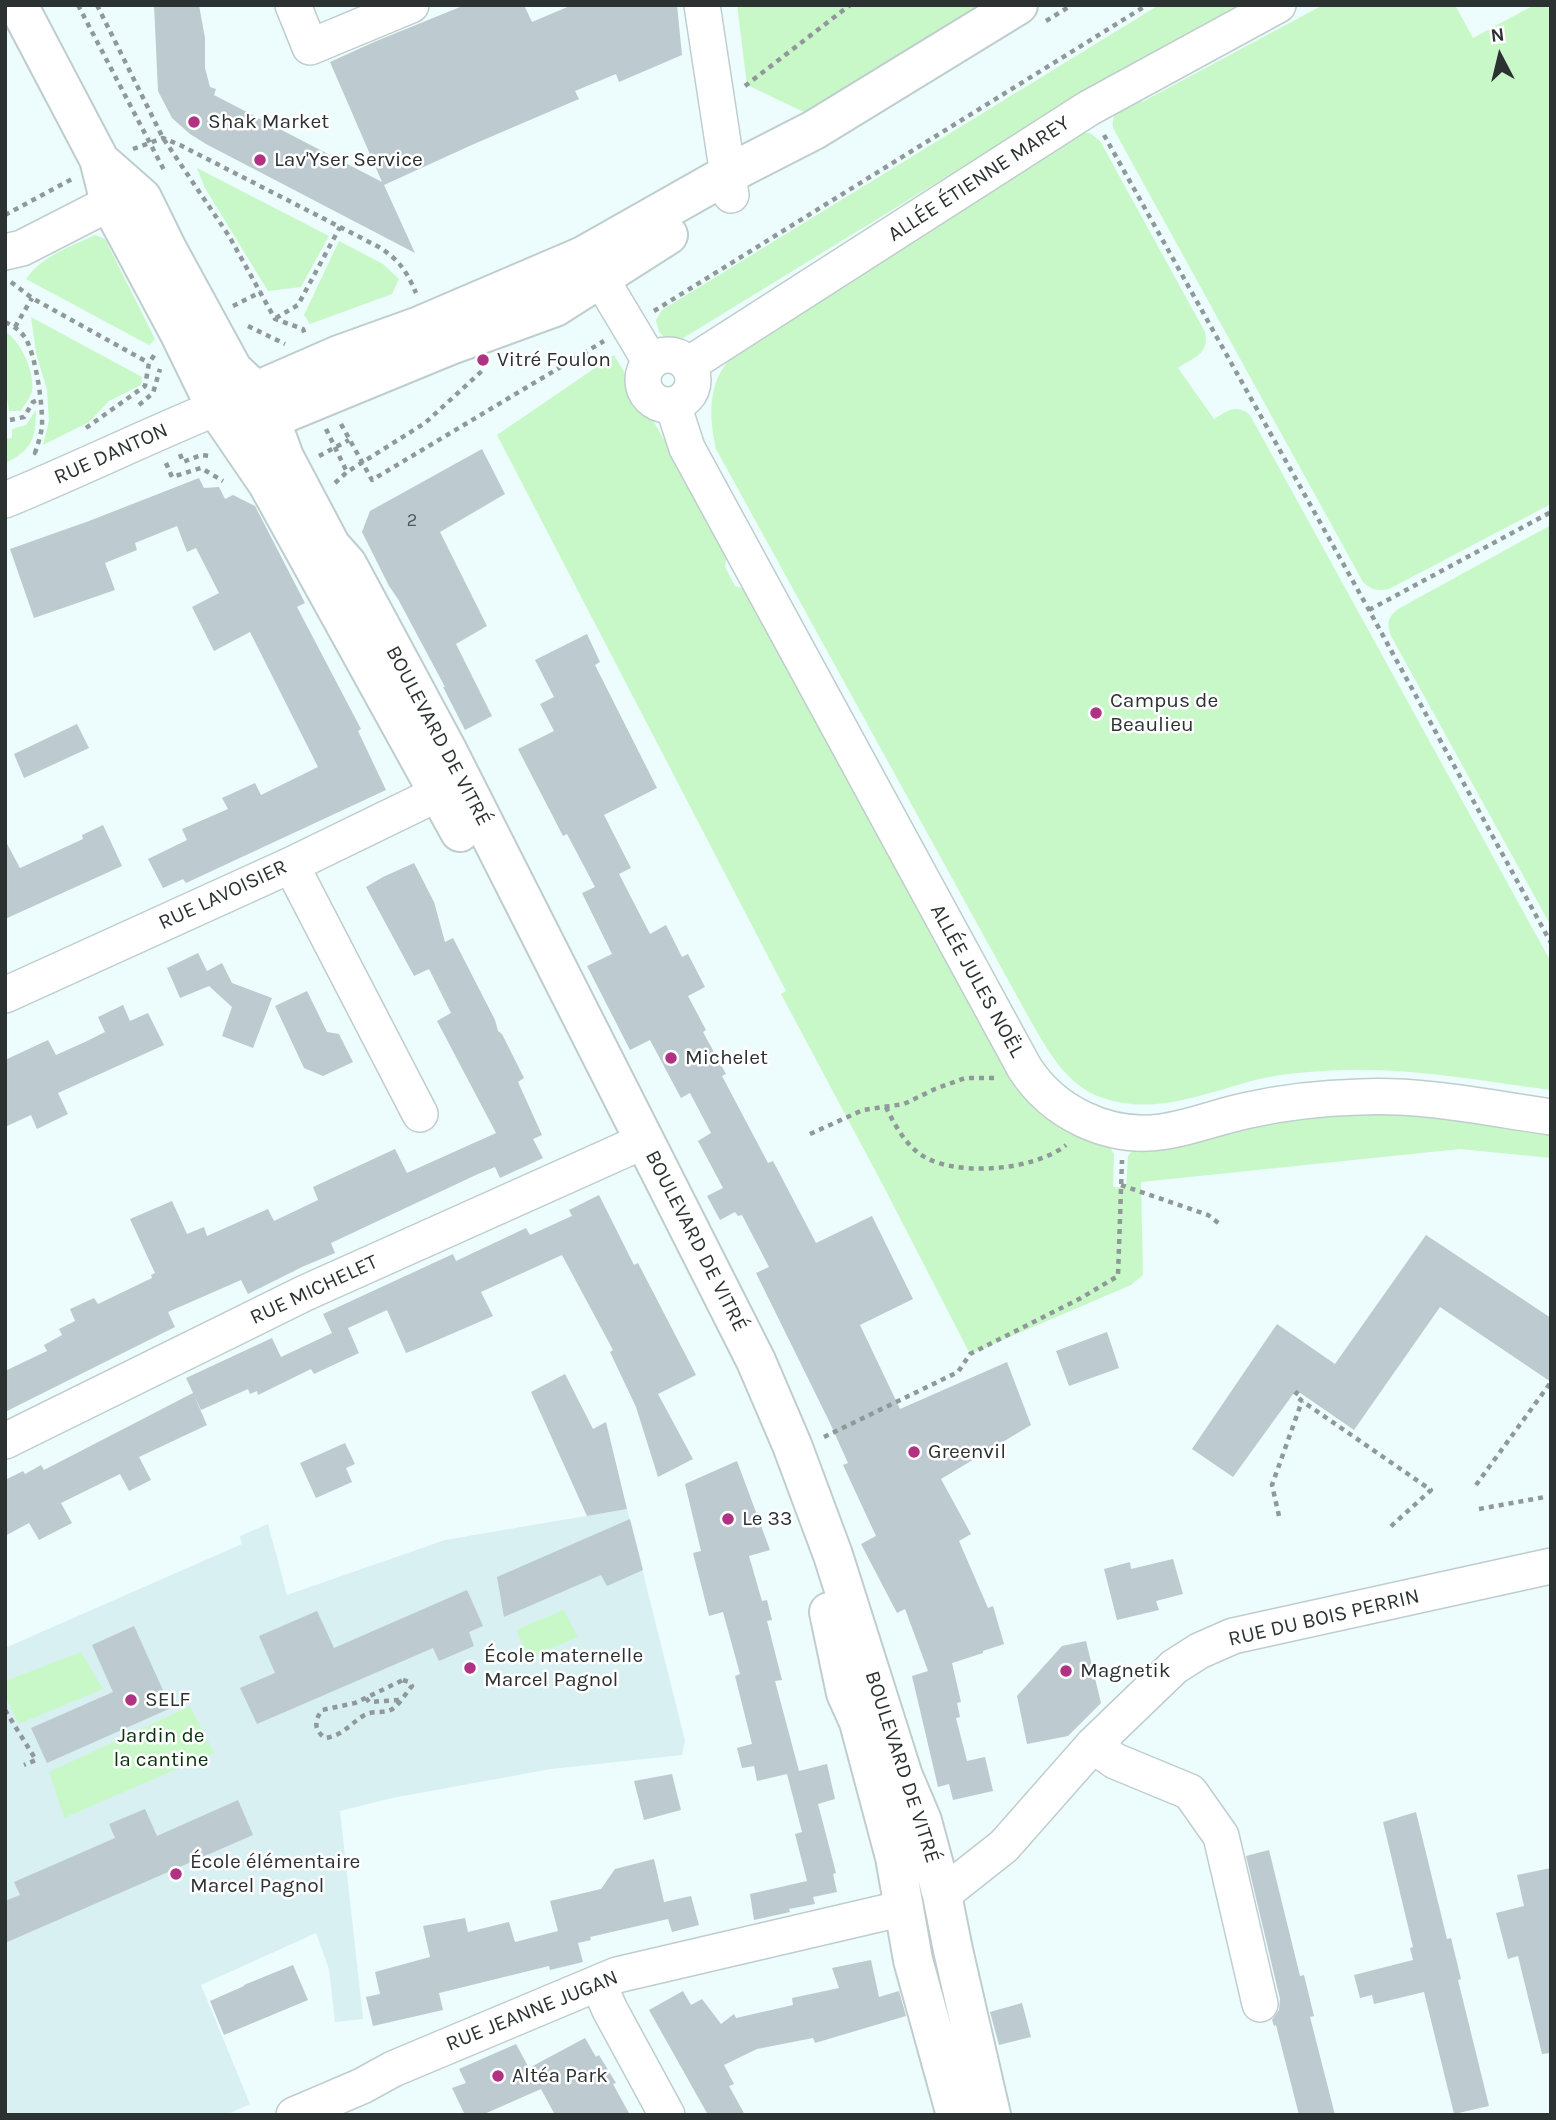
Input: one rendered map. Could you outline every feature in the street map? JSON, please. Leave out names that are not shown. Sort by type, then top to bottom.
[{"type":"main road","name":"BOULEVARD DE VITRÉ","points":[[18,5],[100,161],[110,203],[223,419],[268,484],[439,793],[678,1243],[758,1412],[814,1556],[846,1693],[859,1722],[895,1857],[913,1960],[956,2115]]},
{"type":"main road","points":[[223,419],[555,307],[592,268],[729,184],[784,160],[814,130],[1027,16]]},
{"type":"main road","name":"BOULEVARD DE VITRÉ","points":[[100,161],[142,198],[233,370],[262,406],[284,457],[331,546],[347,564],[448,752],[756,1361],[792,1444],[833,1555],[903,1776],[922,1821],[942,1895],[992,2115]]},
{"type":"main road","points":[[262,406],[339,355],[418,312],[592,268]]},
{"type":"main road","points":[[904,1908],[942,1895]]},
{"type":"street","points":[[293,5],[310,47],[411,5]]},
{"type":"street","points":[[702,5],[729,184]]},
{"type":"street","name":"ALLÉE ÉTIENNE MAREY","points":[[688,365],[1089,108],[1278,5]]},
{"type":"street","points":[[5,252],[22,248],[110,203]]},
{"type":"street","points":[[592,268],[650,361]]},
{"type":"street","points":[[674,355],[688,365],[692,372],[692,389],[688,396],[673,405],[657,403],[650,399],[645,392],[642,375],[650,361],[657,357],[674,355]]},
{"type":"street","name":"ALLÉE JULES NOËL","points":[[673,405],[687,448],[1024,1067],[1051,1100],[1088,1122],[1124,1131],[1158,1132],[1265,1106],[1364,1097],[1428,1101],[1551,1117]]},
{"type":"street","name":"RUE DANTON","points":[[5,500],[170,427],[223,419]]},
{"type":"street","name":"RUE LAVOISIER","points":[[5,995],[439,793]]},
{"type":"street","points":[[291,864],[420,1114]]},
{"type":"street","name":"RUE MICHELET","points":[[5,1441],[305,1293],[626,1149]]},
{"type":"street","name":"RUE DU BOIS PERRIN","points":[[942,1895],[1004,1846],[1093,1745],[1174,1667],[1199,1651],[1233,1636],[1551,1566]]},
{"type":"street","points":[[1093,1745],[1115,1761],[1190,1792],[1221,1836],[1260,2004]]},
{"type":"street","name":"RUE JEANNE JUGAN","points":[[294,2115],[362,2086],[393,2068],[617,1976],[904,1908]]},
{"type":"street","points":[[598,1983],[667,2115]]},
{"type":"path","points":[[97,5],[163,138],[229,236],[275,319],[303,330]]},
{"type":"path","points":[[716,109],[850,5]]},
{"type":"path","points":[[1027,16],[1072,5]]},
{"type":"path","points":[[349,440],[372,480],[629,326],[1147,5]]},
{"type":"path","points":[[1089,108],[1551,943]]},
{"type":"path","points":[[5,215],[68,182],[100,161],[163,138],[397,258],[408,273],[418,312]]},
{"type":"path","points":[[275,319],[298,305],[340,227]]},
{"type":"path","points":[[5,278],[32,298],[149,363]]},
{"type":"path","points":[[15,327],[32,298]]},
{"type":"path","points":[[5,322],[15,327],[30,349],[40,398],[42,427],[35,453],[47,447]]},
{"type":"path","points":[[129,409],[153,393],[160,369],[170,356],[186,348]]},
{"type":"path","points":[[322,419],[347,472],[425,423],[483,370]]},
{"type":"path","points":[[82,429],[135,393]]},
{"type":"path","points":[[10,420],[24,417],[33,402],[40,398]]},
{"type":"path","points":[[1369,610],[1551,512]]},
{"type":"path","points":[[810,1135],[863,1110],[904,1104],[965,1078],[996,1078],[1024,1067]]},
{"type":"path","points":[[886,1107],[895,1127],[915,1151],[928,1159],[962,1168],[1006,1166],[1036,1160],[1060,1149],[1078,1135],[1088,1122]]},
{"type":"path","points":[[820,1439],[957,1372],[970,1354],[1081,1298],[1118,1276],[1121,1185],[1208,1215],[1221,1225]]},
{"type":"path","points":[[1476,1485],[1551,1382]]},
{"type":"path","points":[[1298,1391],[1295,1395],[1302,1401],[1431,1490],[1388,1529]]},
{"type":"path","points":[[1279,1516],[1272,1485],[1302,1401]]},
{"type":"path","points":[[1479,1509],[1545,1497]]},
{"type":"path","points":[[403,1680],[412,1686],[400,1700],[397,1706],[388,1712],[372,1712],[362,1716],[334,1737],[325,1738],[318,1733],[317,1717],[322,1710],[355,1703],[403,1680]]},
{"type":"path","points":[[366,1698],[374,1703],[400,1700]]},
{"type":"path","points":[[5,1710],[36,1760],[24,1765]]},
{"type":"shaded area","name":"École élémentaire Marcel Pagnol","points":[[627,1509],[685,1741],[682,1755],[551,1769],[392,1798],[340,1811],[363,2019],[335,2022],[329,1969],[316,1933],[201,1985],[250,2104],[226,2115],[5,2115],[5,1648],[242,1544],[240,1536],[268,1524],[287,1595],[445,1540]]},
{"type":"green space","points":[[737,5],[984,5],[808,114],[747,85]]},
{"type":"green space","points":[[1159,5],[1245,5],[1083,93],[680,340],[668,340],[659,332],[656,320],[662,310]]},
{"type":"green space","points":[[1323,5],[1455,5],[1473,38],[1534,5],[1551,5],[1551,504],[1385,590],[1372,588],[1363,582],[1113,128],[1116,112],[1138,96],[1142,102]]},
{"type":"green space","points":[[1078,133],[1090,133],[1100,141],[1205,332],[1203,351],[1178,368],[1214,419],[1236,409],[1250,415],[1551,962],[1551,1090],[1437,1074],[1351,1070],[1278,1075],[1184,1100],[1144,1105],[1103,1098],[1078,1085],[1059,1065],[1029,1018],[716,449],[711,413],[714,390],[723,368],[737,352],[757,336]]},
{"type":"green space","points":[[197,168],[329,236],[301,287],[268,291],[205,188]]},
{"type":"green space","points":[[95,235],[105,239],[155,339],[149,345],[26,279],[49,258]]},
{"type":"green space","points":[[339,241],[383,264],[399,279],[392,294],[310,324],[304,315]]},
{"type":"green space","points":[[31,317],[142,377],[141,385],[109,401],[89,422],[43,445],[49,421],[47,390],[36,353]]},
{"type":"green space","points":[[5,331],[21,350],[31,375],[31,393],[21,411],[9,411],[5,385]]},
{"type":"green space","points":[[614,355],[727,550],[725,567],[735,586],[748,590],[1011,1074],[1110,1147],[1114,1154],[1113,1187],[1126,1188],[1128,1156],[1134,1149],[1249,1125],[1336,1114],[1412,1115],[1551,1133],[1551,1158],[1460,1149],[1141,1182],[1143,1275],[1131,1285],[970,1354],[781,994],[786,991],[497,435]]},
{"type":"green space","points":[[36,410],[31,442],[21,454],[5,463],[5,439],[12,438],[12,429],[26,425]]},
{"type":"green space","points":[[1551,525],[1551,926],[1391,636],[1388,624],[1398,609]]},
{"type":"green space","points":[[564,1610],[578,1637],[529,1658],[516,1630]]},
{"type":"green space","name":"Jardin de la cantine","points":[[81,1652],[103,1689],[19,1724],[5,1696],[5,1681]]},
{"type":"green space","name":"Jardin de la cantine","points":[[190,1706],[214,1753],[64,1818],[49,1772]]},
{"type":"building","points":[[154,5],[199,5],[205,38],[205,68],[210,87],[216,89],[214,95],[382,182],[330,62],[374,42],[465,5],[524,5],[532,22],[572,5],[677,5],[682,55],[619,82],[616,74],[575,91],[579,99],[384,185],[415,253],[206,144],[172,118],[158,91]]},
{"type":"building","points":[[482,449],[505,494],[440,532],[487,626],[456,644],[492,716],[465,730],[445,687],[362,532],[370,511]]},
{"type":"building","points":[[199,478],[204,488],[219,487],[225,499],[233,495],[255,506],[305,603],[297,607],[361,729],[358,731],[386,790],[186,883],[183,879],[163,888],[148,859],[187,840],[182,829],[228,809],[222,798],[255,783],[261,795],[318,767],[250,632],[214,651],[192,607],[219,593],[196,548],[187,552],[177,526],[135,543],[137,550],[105,563],[115,590],[34,618],[10,549]]},
{"type":"building","points":[[587,634],[600,662],[595,665],[657,788],[604,815],[631,868],[619,874],[650,934],[666,925],[682,957],[688,954],[705,987],[688,996],[706,1030],[703,1032],[726,1074],[722,1076],[768,1163],[773,1161],[816,1243],[872,1216],[913,1299],[860,1325],[900,1409],[1007,1362],[1031,1425],[941,1479],[971,1534],[959,1541],[988,1608],[993,1606],[1004,1644],[952,1663],[961,1702],[957,1703],[960,1717],[956,1718],[967,1761],[985,1757],[993,1791],[953,1800],[949,1784],[938,1787],[912,1676],[928,1671],[905,1609],[897,1613],[861,1544],[876,1536],[843,1465],[848,1463],[829,1421],[756,1273],[769,1267],[742,1215],[738,1216],[735,1212],[720,1220],[707,1196],[723,1188],[698,1141],[711,1133],[690,1093],[681,1098],[650,1040],[630,1050],[587,966],[612,954],[582,893],[595,887],[567,834],[563,836],[518,749],[554,731],[540,704],[554,697],[535,660]]},
{"type":"building","points":[[77,724],[89,748],[24,778],[14,754]]},
{"type":"building","points":[[103,825],[122,866],[5,919],[5,840],[20,868],[83,839],[82,835]]},
{"type":"building","points":[[414,863],[434,902],[445,942],[453,938],[524,1078],[518,1082],[542,1135],[533,1139],[543,1158],[500,1178],[495,1167],[478,1174],[331,1243],[335,1253],[248,1294],[241,1280],[168,1312],[175,1327],[5,1412],[5,1371],[47,1351],[44,1345],[62,1335],[59,1329],[75,1321],[70,1309],[94,1298],[98,1304],[152,1278],[151,1275],[155,1273],[130,1219],[172,1201],[187,1234],[204,1227],[207,1236],[268,1209],[274,1221],[318,1200],[313,1187],[395,1149],[407,1173],[496,1133],[437,1021],[451,1013],[429,969],[414,976],[366,887]]},
{"type":"building","points":[[198,953],[207,971],[222,963],[232,983],[272,998],[253,1048],[222,1036],[232,1007],[209,986],[180,998],[167,968]]},
{"type":"building","points":[[307,991],[327,1032],[339,1034],[353,1062],[323,1076],[304,1068],[275,1006]]},
{"type":"building","points":[[123,1005],[130,1021],[148,1013],[164,1045],[58,1093],[68,1114],[37,1129],[31,1115],[5,1127],[5,1060],[48,1040],[56,1055],[85,1042],[105,1032],[98,1017]]},
{"type":"building","points":[[599,1195],[634,1265],[638,1263],[696,1375],[658,1394],[693,1459],[658,1477],[636,1407],[610,1352],[613,1350],[562,1255],[481,1292],[493,1316],[419,1348],[406,1353],[387,1310],[348,1328],[359,1353],[314,1374],[311,1369],[258,1395],[257,1391],[250,1394],[248,1389],[201,1410],[186,1378],[272,1338],[281,1357],[332,1333],[323,1314],[453,1254],[456,1261],[526,1228],[530,1235],[572,1216],[569,1210]]},
{"type":"building","points":[[1426,1235],[1551,1318],[1551,1382],[1440,1307],[1354,1430],[1296,1390],[1233,1477],[1192,1449],[1277,1324],[1335,1364]]},
{"type":"building","points":[[1107,1332],[1119,1368],[1069,1386],[1056,1351]]},
{"type":"building","points":[[565,1374],[593,1429],[606,1422],[627,1509],[587,1516],[531,1392]]},
{"type":"building","points":[[193,1393],[207,1425],[139,1457],[151,1480],[129,1491],[120,1474],[61,1503],[72,1523],[39,1540],[29,1523],[5,1536],[5,1480],[23,1471],[25,1474],[41,1465],[44,1470]]},
{"type":"building","points":[[345,1443],[355,1464],[346,1468],[352,1482],[316,1498],[300,1463]]},
{"type":"building","points":[[737,1461],[770,1550],[749,1556],[762,1601],[767,1600],[772,1620],[767,1621],[782,1680],[775,1681],[799,1771],[827,1764],[835,1799],[818,1804],[836,1873],[833,1874],[837,1892],[813,1897],[815,1904],[754,1920],[750,1894],[807,1881],[795,1834],[802,1832],[787,1774],[757,1781],[754,1766],[742,1768],[737,1748],[752,1744],[735,1676],[740,1674],[723,1612],[709,1616],[693,1553],[701,1551],[685,1484]]},
{"type":"building","points":[[630,1519],[643,1570],[607,1586],[601,1575],[504,1617],[497,1577]]},
{"type":"building","points":[[1173,1559],[1183,1594],[1156,1601],[1159,1610],[1117,1620],[1104,1569],[1130,1562],[1131,1569]]},
{"type":"building","points":[[467,1590],[483,1626],[469,1632],[474,1646],[439,1661],[433,1648],[257,1724],[240,1688],[275,1673],[259,1636],[317,1611],[334,1648]]},
{"type":"building","name":"SELF","points":[[134,1626],[171,1708],[47,1763],[31,1728],[113,1692],[92,1645]]},
{"type":"building","name":"Magnetik","points":[[1086,1641],[1101,1703],[1068,1736],[1027,1744],[1017,1696],[1062,1646]]},
{"type":"building","points":[[672,1774],[681,1810],[644,1820],[634,1781]]},
{"type":"building","points":[[238,1800],[253,1835],[5,1943],[5,1901],[20,1895],[14,1882],[115,1838],[109,1824],[145,1809],[157,1836]]},
{"type":"building","points":[[1416,1812],[1447,1939],[1451,1938],[1461,1979],[1458,1980],[1489,2106],[1454,2114],[1424,1992],[1374,2004],[1372,1995],[1360,1998],[1354,1975],[1413,1960],[1410,1948],[1413,1947],[1383,1822]]},
{"type":"building","points":[[1269,1850],[1300,1976],[1304,1975],[1314,2016],[1310,2017],[1335,2115],[1299,2115],[1276,2025],[1274,2026],[1272,2020],[1279,2010],[1280,1999],[1246,1856]]},
{"type":"building","points":[[654,1859],[664,1902],[691,1896],[699,1925],[672,1932],[668,1919],[590,1937],[591,1940],[578,1943],[583,1962],[550,1970],[549,1966],[439,1993],[443,2010],[373,2026],[366,1997],[380,1994],[375,1972],[430,1957],[423,1926],[465,1918],[468,1932],[509,1922],[515,1942],[558,1931],[550,1901],[601,1889],[615,1869]]},
{"type":"building","points":[[1551,1868],[1551,2053],[1542,2054],[1518,1956],[1508,1959],[1496,1913],[1524,1906],[1517,1875]]},
{"type":"building","points":[[871,1960],[879,1997],[899,1991],[906,2016],[815,2043],[813,2038],[757,2049],[724,2065],[734,2084],[729,2086],[745,2115],[708,2115],[649,2010],[683,1991],[691,2005],[702,1999],[721,2024],[734,2014],[736,2018],[793,2005],[792,1998],[839,1988],[832,1968]]},
{"type":"building","points":[[293,1965],[308,2000],[224,2035],[210,2001]]},
{"type":"building","points":[[1022,2003],[1031,2037],[999,2045],[990,2012]]},
{"type":"building","points":[[585,2038],[616,2083],[613,2084],[630,2115],[555,2115],[541,2089],[482,2115],[465,2115],[452,2088],[466,2083],[459,2069],[516,2044],[529,2068]]},
{"type":"place","name":"Shak Market","points":[[194,122]]},
{"type":"place","name":"Lav'Yser Service","points":[[260,160]]},
{"type":"place","name":"Vitré Foulon","points":[[483,360]]},
{"type":"place","name":"Campus de Beaulieu","points":[[1096,713]]},
{"type":"place","name":"Michelet","points":[[671,1058]]},
{"type":"place","name":"Greenvil","points":[[914,1452]]},
{"type":"place","name":"Le 33","points":[[728,1519]]},
{"type":"place","name":"École maternelle Marcel Pagnol","points":[[470,1668]]},
{"type":"place","name":"Magnetik","points":[[1066,1671]]},
{"type":"place","name":"SELF","points":[[131,1700]]},
{"type":"place","name":"École élémentaire Marcel Pagnol","points":[[176,1874]]},
{"type":"place","name":"Altéa Park","points":[[498,2076]]}]
